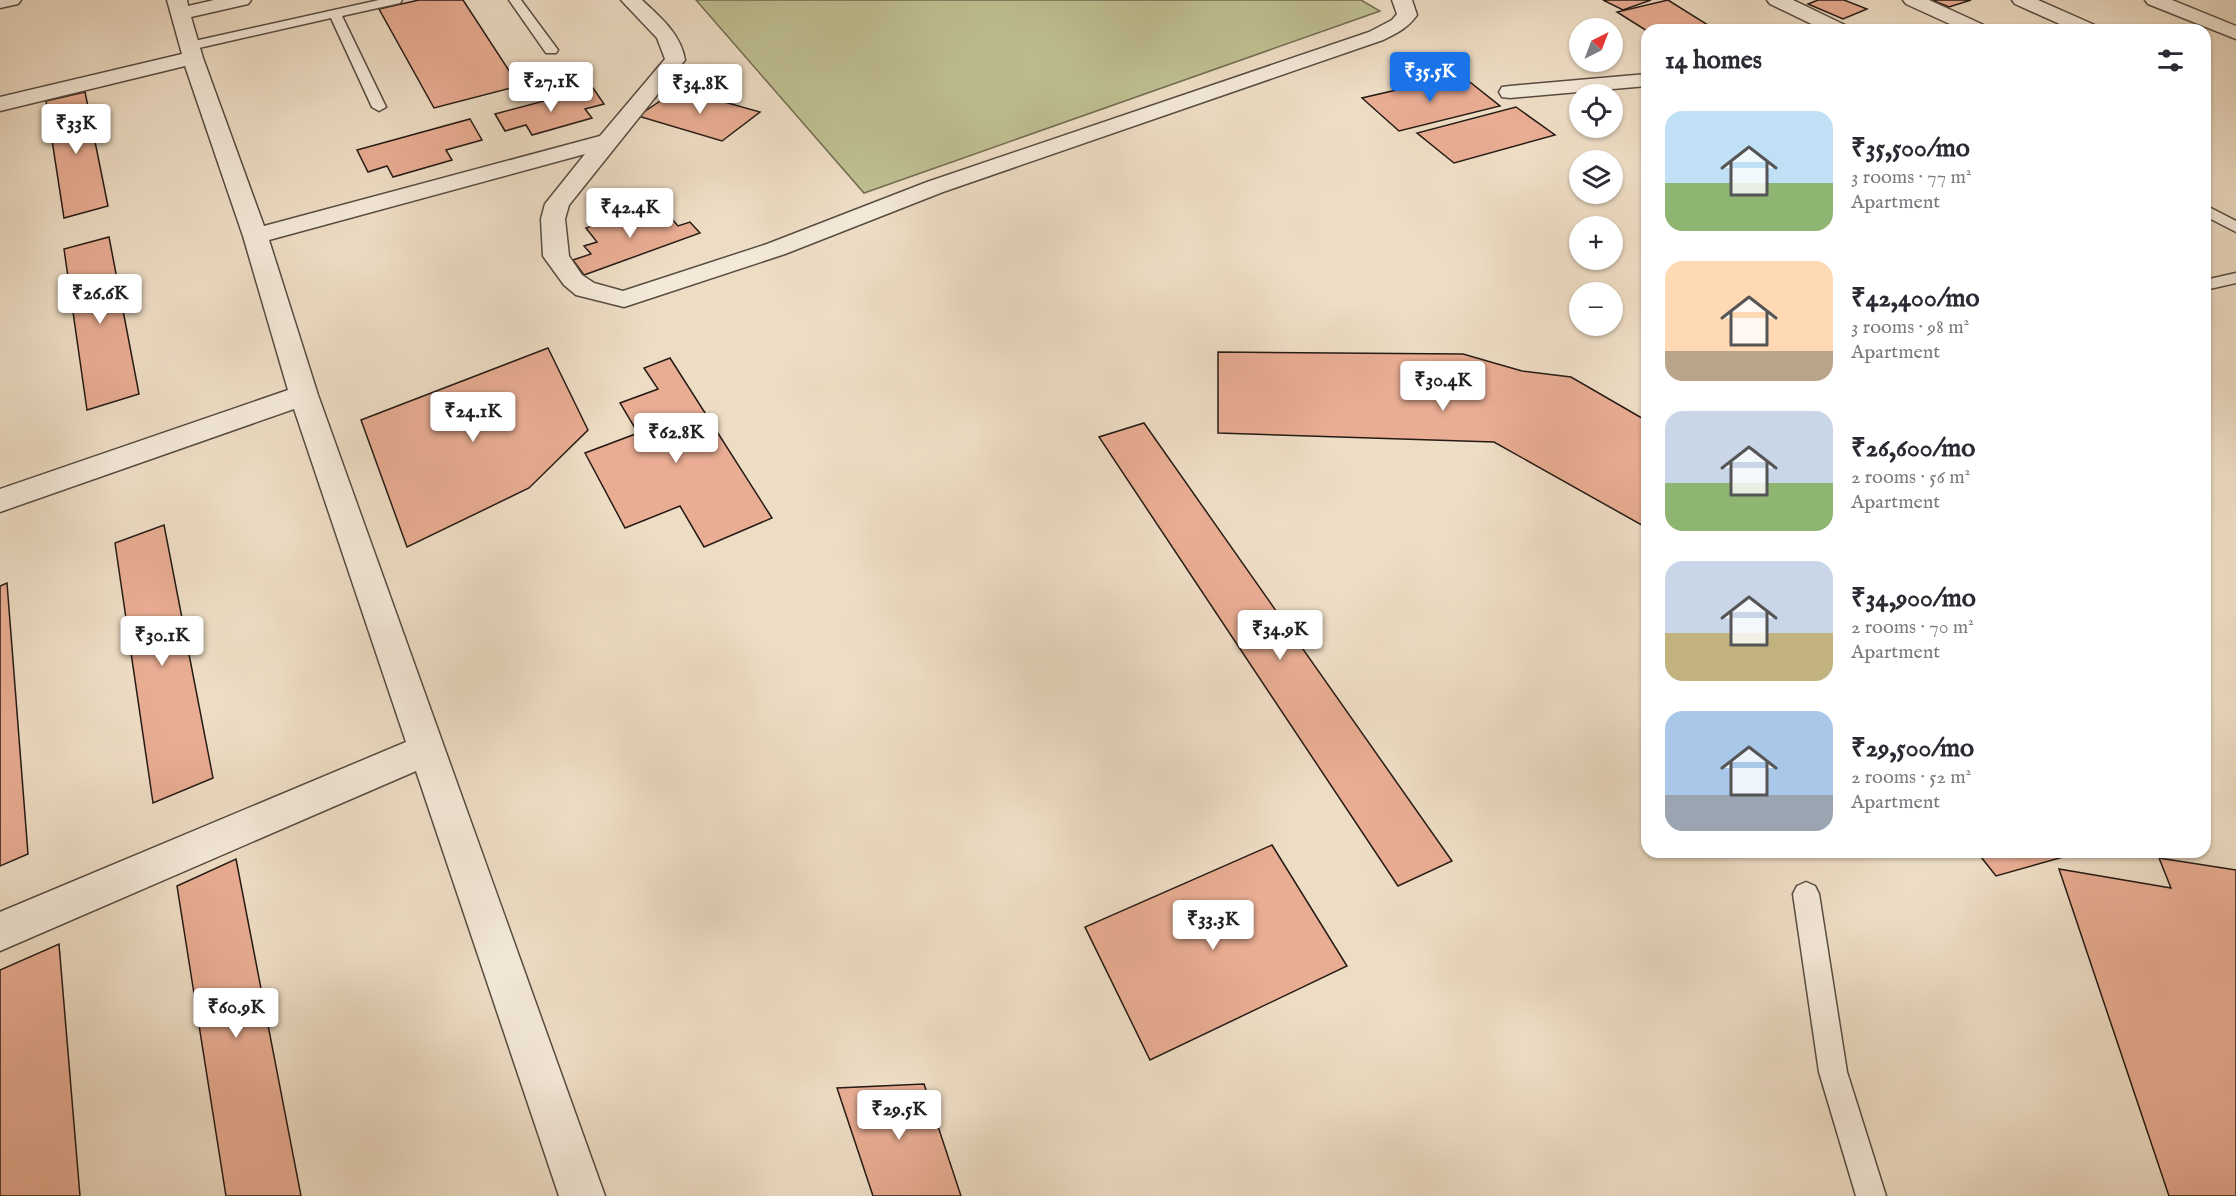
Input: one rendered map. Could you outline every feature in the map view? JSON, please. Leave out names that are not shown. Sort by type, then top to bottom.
[{"type":"street","points":[[0,2],[11,0]]},
{"type":"street","points":[[241,0],[179,7],[191,52],[255,236],[304,395],[582,1196]]},
{"type":"street","points":[[632,0],[670,42],[675,52],[675,60],[558,204],[553,219],[556,256],[573,280],[585,290],[624,299],[776,249],[935,187],[1376,36],[1399,24],[1407,15],[1402,0]]},
{"type":"street","points":[[1777,0],[1827,24]]},
{"type":"street","points":[[1913,0],[1965,24]]},
{"type":"street","points":[[2022,0],[2076,24]]},
{"type":"street","points":[[2155,0],[2236,33]]},
{"type":"street","points":[[2215,45],[2236,45]]},
{"type":"street","points":[[0,104],[191,52]]},
{"type":"street","points":[[1510,92],[1641,81]]},
{"type":"street","points":[[255,236],[608,141]]},
{"type":"street","points":[[0,501],[304,395]]},
{"type":"street","points":[[0,932],[428,749]]},
{"type":"lane","points":[[191,52],[396,0]]},
{"type":"lane","points":[[515,0],[551,50]]},
{"type":"lane","points":[[335,14],[380,107]]},
{"type":"lane","points":[[2211,213],[2236,227]]},
{"type":"lane","points":[[2211,284],[2236,278]]},
{"type":"lane","points":[[1806,894],[1833,1072],[1871,1196]]},
{"type":"green space","points":[[696,0],[1361,0],[1380,11],[864,193]]},
{"type":"building","points":[[419,0],[463,0],[519,86],[434,108],[379,9]]},
{"type":"building","points":[[1603,0],[1651,0],[1623,10]]},
{"type":"building","points":[[1668,0],[1706,24],[1641,24],[1641,27],[1617,12]]},
{"type":"building","points":[[1818,0],[1844,0],[1867,9],[1843,19],[1808,4]]},
{"type":"building","points":[[1932,0],[1971,0],[1949,7]]},
{"type":"building","points":[[1461,75],[1500,106],[1399,131],[1362,98]]},
{"type":"building","points":[[593,88],[604,104],[585,109],[592,118],[532,135],[526,125],[505,131],[495,114]]},
{"type":"building","points":[[678,89],[760,112],[722,141],[638,116]]},
{"type":"building","points":[[85,92],[108,206],[64,218],[46,101]]},
{"type":"building","points":[[1516,107],[1555,135],[1454,163],[1417,133]]},
{"type":"building","points":[[470,119],[482,140],[446,150],[452,160],[393,177],[387,166],[368,172],[357,150]]},
{"type":"building","points":[[643,208],[657,225],[672,219],[678,226],[690,222],[700,233],[584,275],[573,260],[591,254],[584,246],[597,242],[586,228]]},
{"type":"building","points":[[109,237],[139,394],[87,410],[64,249]]},
{"type":"building","points":[[548,348],[588,430],[529,488],[407,547],[361,420]]},
{"type":"building","points":[[1218,352],[1463,354],[1522,371],[1571,377],[1641,418],[1641,525],[1494,442],[1218,433]]},
{"type":"building","points":[[670,358],[772,518],[704,547],[680,506],[625,528],[585,453],[638,433],[620,403],[658,389],[644,368]]},
{"type":"building","points":[[1144,423],[1452,861],[1398,886],[1099,437]]},
{"type":"building","points":[[164,525],[213,778],[153,803],[115,543]]},
{"type":"building","points":[[7,583],[28,854],[0,866],[0,586]]},
{"type":"building","points":[[1272,845],[1347,966],[1150,1060],[1085,927]]},
{"type":"building","points":[[1982,858],[2060,858],[1996,876]]},
{"type":"building","points":[[2159,858],[2236,870],[2236,1196],[2169,1196],[2059,869],[2171,888]]},
{"type":"building","points":[[236,859],[301,1196],[226,1196],[177,886]]},
{"type":"building","points":[[59,944],[80,1196],[0,1196],[0,970]]},
{"type":"building","points":[[924,1084],[961,1196],[873,1196],[837,1088]]}]
